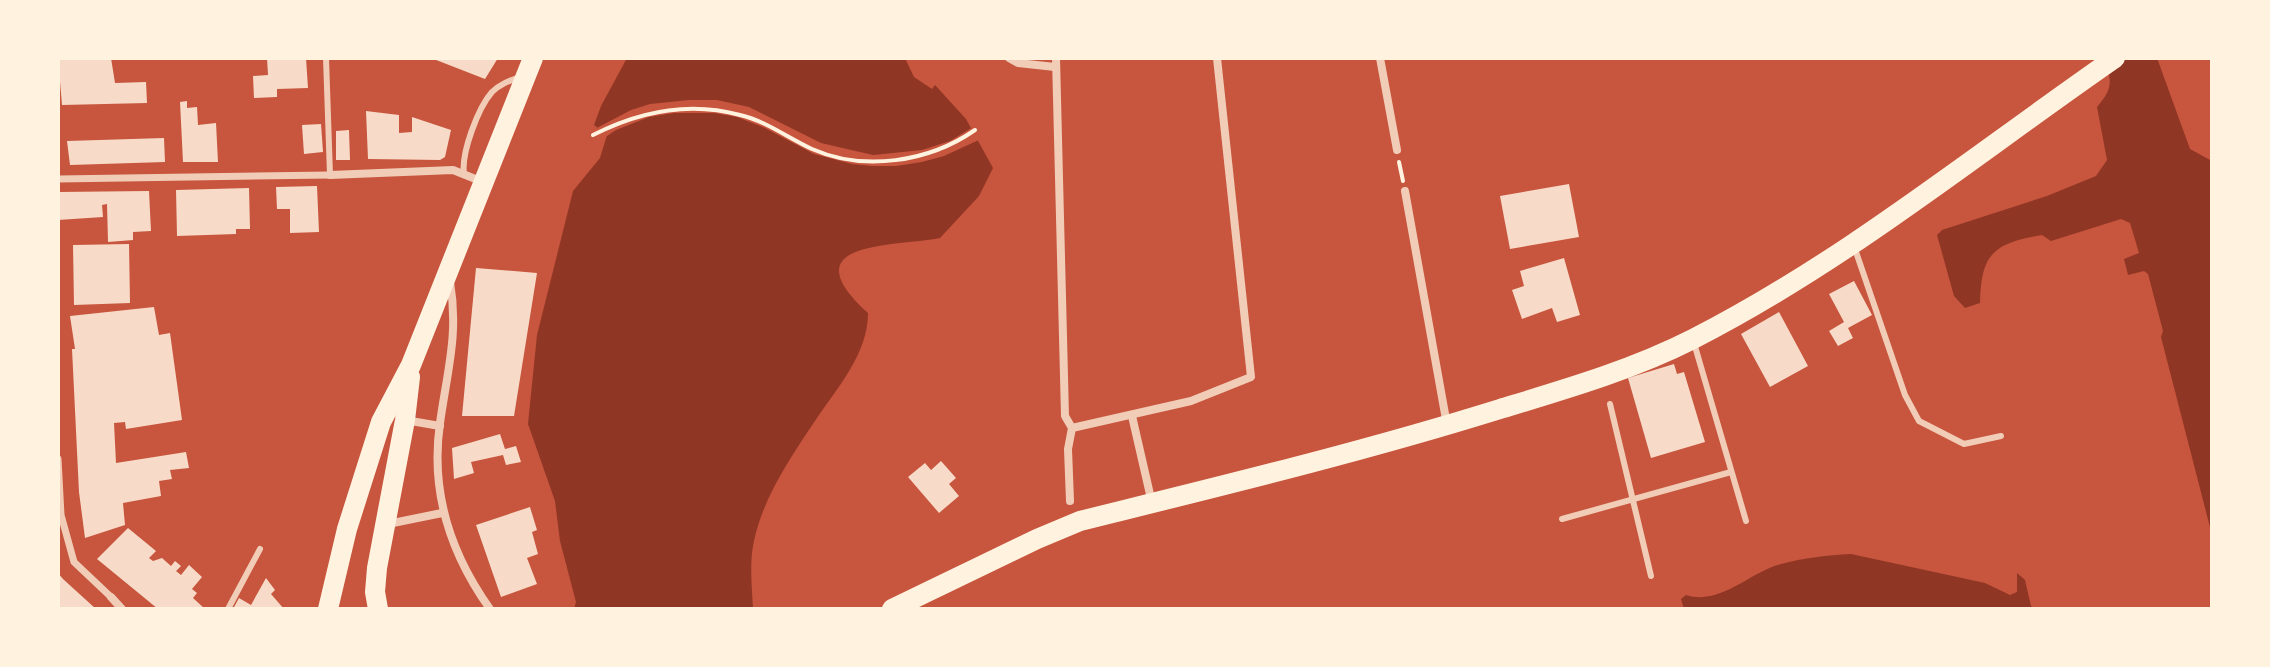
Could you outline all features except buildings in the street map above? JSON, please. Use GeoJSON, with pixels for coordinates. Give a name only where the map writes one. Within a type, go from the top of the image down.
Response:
{"type":"FeatureCollection","features":[{"type":"Feature","properties":{"kind":"main road"},"geometry":{"type":"LineString","coordinates":[[892,609],[1080,521],[1448,426],[1621,371],[1693,339],[1853,242],[2115,58]]}},
{"type":"Feature","properties":{"kind":"main road"},"geometry":{"type":"LineString","coordinates":[[328,609],[347,529],[396,417],[411,365],[447,270],[473,178],[529,67]]}},
{"type":"Feature","properties":{"kind":"main road"},"geometry":{"type":"LineString","coordinates":[[378,609],[376,578],[396,417]]}},
{"type":"Feature","properties":{"kind":"street"},"geometry":{"type":"LineString","coordinates":[[1009,58],[1018,63],[1055,62],[1065,416],[1072,428],[1068,449],[1070,501]]}},
{"type":"Feature","properties":{"kind":"street"},"geometry":{"type":"LineString","coordinates":[[1072,428],[1191,401],[1251,377],[1217,58]]}},
{"type":"Feature","properties":{"kind":"street"},"geometry":{"type":"LineString","coordinates":[[1380,58],[1397,150]]}},
{"type":"Feature","properties":{"kind":"street"},"geometry":{"type":"LineString","coordinates":[[58,179],[453,170],[473,178]]}},
{"type":"Feature","properties":{"kind":"street"},"geometry":{"type":"LineString","coordinates":[[1405,191],[1448,426]]}},
{"type":"Feature","properties":{"kind":"street"},"geometry":{"type":"LineString","coordinates":[[447,270],[453,299],[454,342],[440,426],[438,493],[442,513],[459,555],[490,609]]}},
{"type":"Feature","properties":{"kind":"street"},"geometry":{"type":"LineString","coordinates":[[1132,416],[1152,503]]}},
{"type":"Feature","properties":{"kind":"street"},"geometry":{"type":"LineString","coordinates":[[396,417],[440,426]]}},
{"type":"Feature","properties":{"kind":"street"},"geometry":{"type":"LineString","coordinates":[[58,459],[61,515],[74,562],[122,609]]}},
{"type":"Feature","properties":{"kind":"street"},"geometry":{"type":"LineString","coordinates":[[385,525],[442,513]]}},
{"type":"Feature","properties":{"kind":"lane"},"geometry":{"type":"LineString","coordinates":[[326,58],[330,175]]}},
{"type":"Feature","properties":{"kind":"lane"},"geometry":{"type":"LineString","coordinates":[[473,178],[465,157],[484,103],[504,83],[529,67]]}},
{"type":"Feature","properties":{"kind":"lane"},"geometry":{"type":"LineString","coordinates":[[1853,242],[1905,395],[1919,421],[1964,444],[2001,436]]}},
{"type":"Feature","properties":{"kind":"lane"},"geometry":{"type":"LineString","coordinates":[[1693,339],[1746,521]]}},
{"type":"Feature","properties":{"kind":"lane"},"geometry":{"type":"LineString","coordinates":[[1610,404],[1651,576]]}},
{"type":"Feature","properties":{"kind":"lane"},"geometry":{"type":"LineString","coordinates":[[1562,519],[1731,472]]}},
{"type":"Feature","properties":{"kind":"lane"},"geometry":{"type":"LineString","coordinates":[[228,609],[260,549]]}},
{"type":"Feature","properties":{"kind":"path"},"geometry":{"type":"LineString","coordinates":[[593,135],[649,113],[672,108],[701,108],[758,120],[816,151],[881,161],[922,156],[958,142],[975,130]]}},
{"type":"Feature","properties":{"kind":"path"},"geometry":{"type":"LineString","coordinates":[[1397,150],[1405,191]]}},
{"type":"Feature","properties":{"kind":"shaded area"},"geometry":{"type":"Polygon","coordinates":[[[627,58],[905,58],[914,77],[932,89],[935,85],[966,119],[993,168],[979,196],[940,238],[876,246],[843,260],[839,272],[846,289],[868,313],[867,328],[850,370],[787,464],[764,509],[752,549],[753,609],[574,609],[576,602],[560,541],[555,501],[528,424],[537,335],[573,191],[600,158],[607,135],[594,125],[627,58]]]}},
{"type":"Feature","properties":{"kind":"shaded area"},"geometry":{"type":"Polygon","coordinates":[[[2105,58],[2157,58],[2190,149],[2212,161],[2212,535],[2148,274],[2144,271],[2128,275],[2124,259],[2139,253],[2130,223],[2121,219],[2051,241],[2042,235],[2002,247],[1993,253],[1983,272],[1980,303],[1965,308],[1954,296],[1937,235],[1942,230],[2047,196],[2096,176],[2107,160],[2097,107],[2110,84],[2105,58]]]}},
{"type":"Feature","properties":{"kind":"shaded area"},"geometry":{"type":"Polygon","coordinates":[[[1851,554],[1985,583],[2010,595],[2017,592],[2017,573],[2025,580],[2031,606],[2035,609],[1684,609],[1681,599],[1686,595],[1699,597],[1723,592],[1781,564],[1851,554]]]}},
{"type":"Feature","properties":{"kind":"pier"},"geometry":{"type":"Polygon","coordinates":[[[717,100],[749,107],[821,143],[873,155],[922,150],[950,141],[973,127],[981,139],[944,156],[922,162],[872,166],[814,154],[765,128],[737,117],[714,113],[674,113],[649,117],[616,130],[601,140],[602,136],[593,130],[631,110],[650,104],[717,100]]]}}]}
